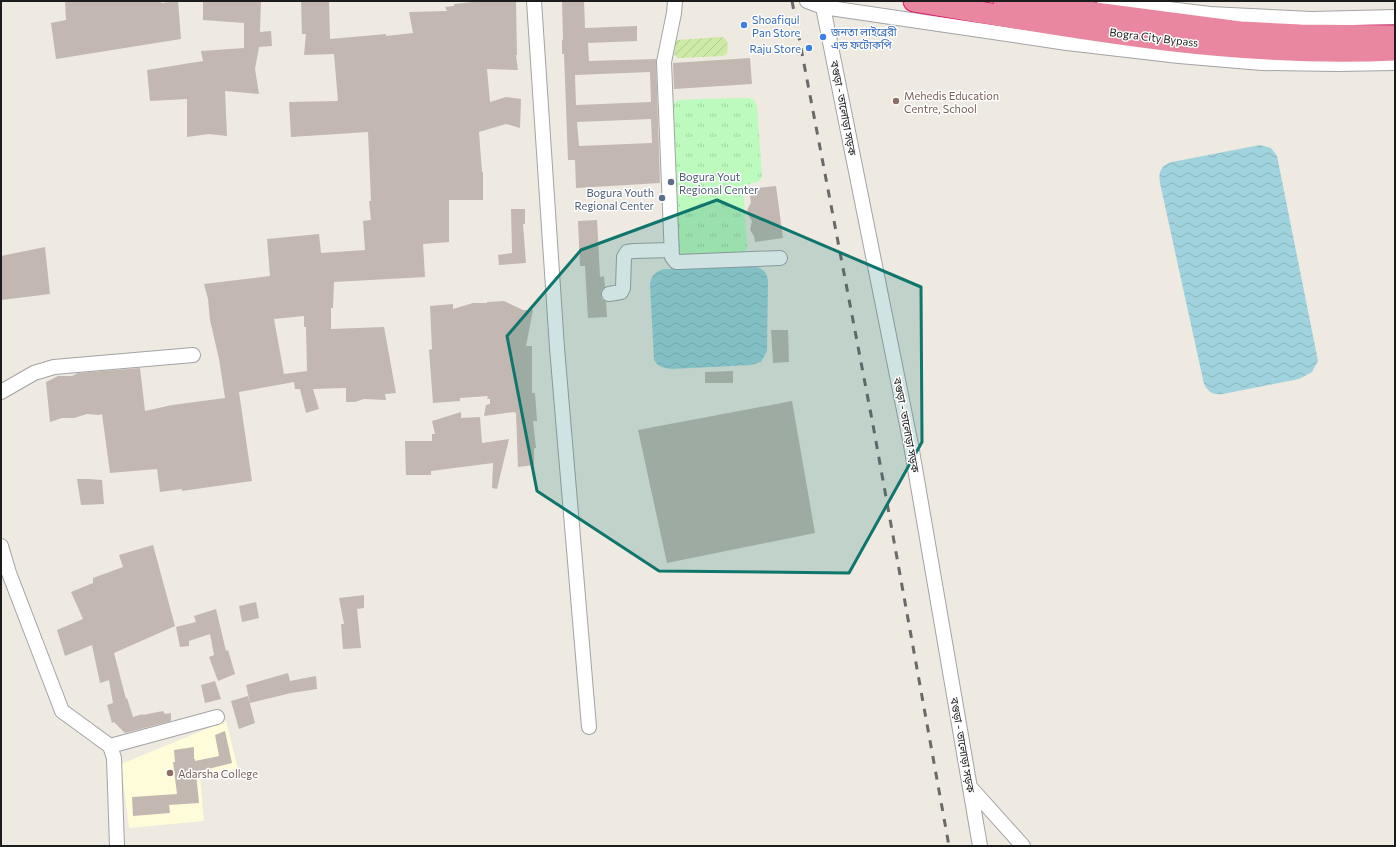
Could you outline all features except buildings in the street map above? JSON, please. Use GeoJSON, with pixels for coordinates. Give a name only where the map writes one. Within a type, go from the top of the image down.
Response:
{"type":"FeatureCollection","features":[{"type":"Feature","properties":{"kind":"highway","name":"Bogra City Bypass"},"geometry":{"type":"LineString","coordinates":[[914,1],[1104,31],[1197,43],[1261,49],[1365,52],[1395,50]]}},
{"type":"Feature","properties":{"kind":"highway","name":"Bogra City Bypass"},"geometry":{"type":"LineString","coordinates":[[1004,1],[1240,32],[1300,35],[1395,36]]}},
{"type":"Feature","properties":{"kind":"street"},"geometry":{"type":"LineString","coordinates":[[534,1],[557,348],[589,727]]}},
{"type":"Feature","properties":{"kind":"street"},"geometry":{"type":"LineString","coordinates":[[675,1],[664,62],[672,257],[676,262],[780,258]]}},
{"type":"Feature","properties":{"kind":"street"},"geometry":{"type":"LineString","coordinates":[[807,1],[1067,42],[1178,56],[1262,63],[1395,63]]}},
{"type":"Feature","properties":{"kind":"street"},"geometry":{"type":"LineString","coordinates":[[1104,1],[1210,14],[1311,19],[1395,17]]}},
{"type":"Feature","properties":{"kind":"street","name":"বগুড়া - তালোড়া সড়ক"},"geometry":{"type":"LineString","coordinates":[[823,4],[911,445],[980,846]]}},
{"type":"Feature","properties":{"kind":"street"},"geometry":{"type":"LineString","coordinates":[[609,294],[621,292],[623,288],[624,257],[627,252],[671,250]]}},
{"type":"Feature","properties":{"kind":"street"},"geometry":{"type":"LineString","coordinates":[[1,392],[34,373],[54,367],[193,355]]}},
{"type":"Feature","properties":{"kind":"street"},"geometry":{"type":"LineString","coordinates":[[1,546],[9,573],[62,711],[110,746],[114,758],[117,846]]}},
{"type":"Feature","properties":{"kind":"street"},"geometry":{"type":"LineString","coordinates":[[110,746],[217,717]]}},
{"type":"Feature","properties":{"kind":"street"},"geometry":{"type":"LineString","coordinates":[[970,786],[1023,846]]}},
{"type":"Feature","properties":{"kind":"highlighted area"},"geometry":{"type":"Polygon","coordinates":[[[717,200],[921,287],[922,442],[849,573],[659,571],[537,491],[507,336],[581,250],[717,200]]]}},
{"type":"Feature","properties":{"kind":"shaded area","name":"Adarsha College"},"geometry":{"type":"Polygon","coordinates":[[[226,721],[238,769],[200,777],[204,821],[129,828],[121,764],[226,721]]]}},
{"type":"Feature","properties":{"kind":"green space"},"geometry":{"type":"Polygon","coordinates":[[[722,37],[726,40],[728,46],[727,53],[723,56],[678,58],[672,53],[675,41],[677,40],[722,37]]]}},
{"type":"Feature","properties":{"kind":"green space"},"geometry":{"type":"Polygon","coordinates":[[[748,98],[754,100],[757,106],[762,176],[759,181],[743,188],[747,247],[745,252],[683,255],[678,250],[672,105],[678,100],[748,98]]]}},
{"type":"Feature","properties":{"kind":"water"},"geometry":{"type":"Polygon","coordinates":[[[1260,145],[1271,148],[1277,156],[1318,361],[1312,372],[1299,379],[1217,394],[1208,390],[1204,384],[1159,176],[1163,167],[1168,163],[1260,145]]]}},
{"type":"Feature","properties":{"kind":"water"},"geometry":{"type":"Polygon","coordinates":[[[757,267],[765,272],[768,281],[767,351],[761,362],[751,365],[671,369],[659,366],[654,360],[650,284],[654,274],[665,269],[757,267]]]}},
{"type":"Feature","properties":{"kind":"railway"},"geometry":{"type":"LineString","coordinates":[[792,1],[873,425],[949,846]]}},
{"type":"Feature","properties":{"kind":"place","name":"Shoafiqul Pan Store"},"geometry":{"type":"Point","coordinates":[744,25]}},
{"type":"Feature","properties":{"kind":"place","name":"জনতা লাইব্রেরী এন্ড ফটোকপি"},"geometry":{"type":"Point","coordinates":[823,37]}},
{"type":"Feature","properties":{"kind":"place","name":"Raju Store"},"geometry":{"type":"Point","coordinates":[809,48]}},
{"type":"Feature","properties":{"kind":"place","name":"Mehedis Education Centre, School"},"geometry":{"type":"Point","coordinates":[896,101]}},
{"type":"Feature","properties":{"kind":"place","name":"Bogura Yout Regional Center"},"geometry":{"type":"Point","coordinates":[671,182]}},
{"type":"Feature","properties":{"kind":"place","name":"Bogura Youth Regional Center"},"geometry":{"type":"Point","coordinates":[662,198]}},
{"type":"Feature","properties":{"kind":"place","name":"Adarsha College"},"geometry":{"type":"Point","coordinates":[170,773]}}]}
